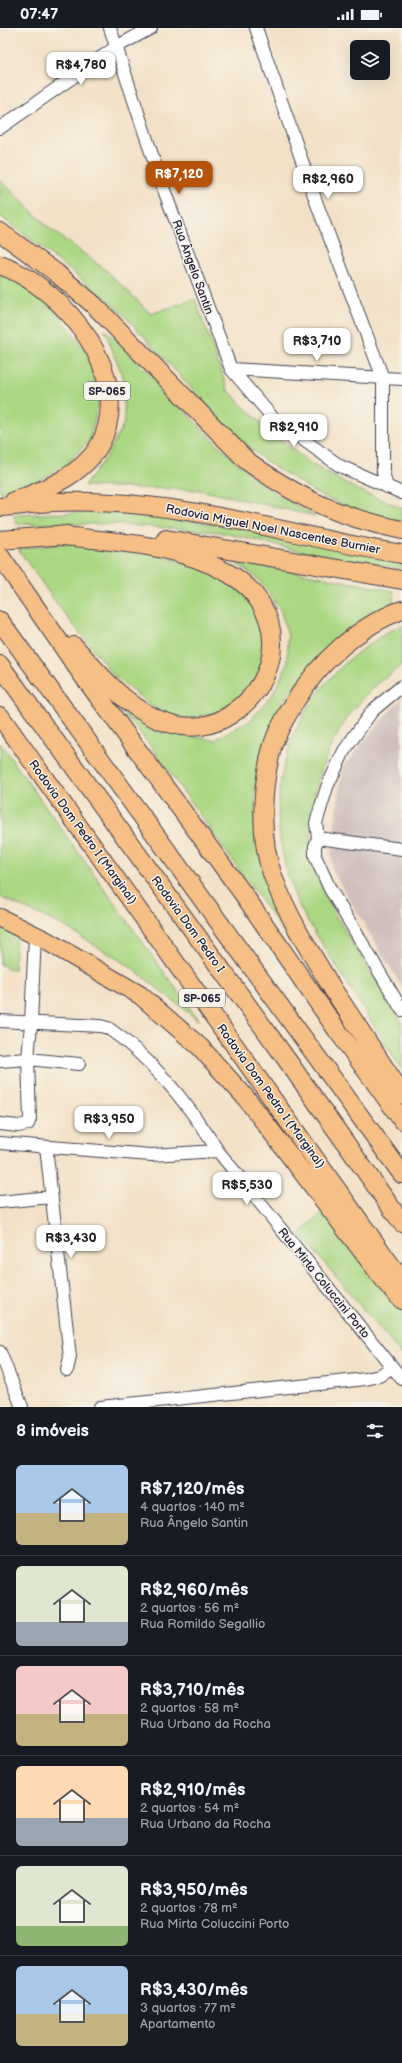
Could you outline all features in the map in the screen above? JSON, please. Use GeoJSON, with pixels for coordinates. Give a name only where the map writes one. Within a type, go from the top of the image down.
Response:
{"type":"FeatureCollection","features":[{"type":"Feature","properties":{"kind":"highway"},"geometry":{"type":"LineString","coordinates":[[0,232],[94,305],[247,461],[273,480],[327,509],[367,523],[402,530]]}},
{"type":"Feature","properties":{"kind":"highway","name":"SP-065"},"geometry":{"type":"LineString","coordinates":[[0,265],[10,268],[38,284],[60,303],[88,336],[100,358],[109,402],[106,426],[99,445],[90,458],[73,474],[0,507]]}},
{"type":"Feature","properties":{"kind":"highway","name":"Rodovia Miguel Noel Nascentes Burnier"},"geometry":{"type":"LineString","coordinates":[[0,507],[54,502],[159,507],[214,515],[287,532],[402,554]]}},
{"type":"Feature","properties":{"kind":"highway"},"geometry":{"type":"LineString","coordinates":[[49,629],[66,637],[103,678],[129,702],[153,717],[186,727],[214,723],[239,709],[255,694],[265,678],[272,655],[272,635],[268,616],[257,599],[243,584],[228,573],[197,558],[155,547],[55,536]]}},
{"type":"Feature","properties":{"kind":"highway"},"geometry":{"type":"LineString","coordinates":[[0,540],[55,536],[150,537],[402,580]]}},
{"type":"Feature","properties":{"kind":"highway"},"geometry":{"type":"LineString","coordinates":[[0,556],[49,629],[240,889],[337,1030],[402,1120]]}},
{"type":"Feature","properties":{"kind":"highway"},"geometry":{"type":"LineString","coordinates":[[402,610],[393,613],[357,635],[307,681],[287,714],[272,748],[265,784],[264,810],[265,838],[274,878],[289,913],[310,952],[402,1094]]}},
{"type":"Feature","properties":{"kind":"highway"},"geometry":{"type":"LineString","coordinates":[[0,621],[402,1174]]}},
{"type":"Feature","properties":{"kind":"highway","name":"Rodovia Dom Pedro I"},"geometry":{"type":"LineString","coordinates":[[0,665],[282,1053],[402,1223]]}},
{"type":"Feature","properties":{"kind":"highway","name":"Rodovia Dom Pedro I (Marginal)"},"geometry":{"type":"LineString","coordinates":[[0,716],[402,1281]]}},
{"type":"Feature","properties":{"kind":"highway"},"geometry":{"type":"LineString","coordinates":[[0,918],[34,935],[140,995],[200,1047],[246,1098],[388,1285],[402,1300]]}},
{"type":"Feature","properties":{"kind":"street","name":"Rua Ângelo Santin"},"geometry":{"type":"LineString","coordinates":[[110,28],[161,182],[231,369]]}},
{"type":"Feature","properties":{"kind":"street"},"geometry":{"type":"LineString","coordinates":[[0,128],[116,47],[151,28]]}},
{"type":"Feature","properties":{"kind":"street"},"geometry":{"type":"LineString","coordinates":[[256,28],[318,207],[383,378],[383,472],[387,487]]}},
{"type":"Feature","properties":{"kind":"street"},"geometry":{"type":"LineString","coordinates":[[231,369],[402,379]]}},
{"type":"Feature","properties":{"kind":"street"},"geometry":{"type":"LineString","coordinates":[[231,369],[273,418],[340,466],[402,493]]}},
{"type":"Feature","properties":{"kind":"street"},"geometry":{"type":"LineString","coordinates":[[402,686],[372,711],[344,751],[327,787],[316,823],[318,838],[315,846],[315,856],[330,889],[402,1010]]}},
{"type":"Feature","properties":{"kind":"street"},"geometry":{"type":"LineString","coordinates":[[318,838],[402,849]]}},
{"type":"Feature","properties":{"kind":"street"},"geometry":{"type":"LineString","coordinates":[[0,1124],[18,1126],[28,1124],[30,1119],[28,1059],[31,1023],[34,935]]}},
{"type":"Feature","properties":{"kind":"street","name":"Rua Mirta Coluccini Porto"},"geometry":{"type":"LineString","coordinates":[[0,1021],[108,1028],[149,1062],[204,1128],[218,1151],[402,1379]]}},
{"type":"Feature","properties":{"kind":"street"},"geometry":{"type":"LineString","coordinates":[[0,1061],[28,1059],[79,1064]]}},
{"type":"Feature","properties":{"kind":"street"},"geometry":{"type":"LineString","coordinates":[[0,1143],[150,1155],[218,1151]]}},
{"type":"Feature","properties":{"kind":"street"},"geometry":{"type":"LineString","coordinates":[[46,1147],[70,1357],[66,1370]]}},
{"type":"Feature","properties":{"kind":"street"},"geometry":{"type":"LineString","coordinates":[[0,1202],[51,1197]]}},
{"type":"Feature","properties":{"kind":"street"},"geometry":{"type":"LineString","coordinates":[[0,1352],[22,1407]]}},
{"type":"Feature","properties":{"kind":"street"},"geometry":{"type":"LineString","coordinates":[[100,1407],[366,1379],[379,1376],[392,1367]]}},
{"type":"Feature","properties":{"kind":"shaded area"},"geometry":{"type":"Polygon","coordinates":[[[402,697],[402,987],[332,870],[331,851],[343,766],[402,697]]]}},
{"type":"Feature","properties":{"kind":"green space"},"geometry":{"type":"Polygon","coordinates":[[[0,180],[50,229],[106,270],[151,314],[195,299],[228,390],[274,435],[311,464],[356,489],[402,508],[402,525],[364,514],[320,495],[264,460],[231,431],[125,316],[106,298],[0,216],[0,180]]]}},
{"type":"Feature","properties":{"kind":"green space"},"geometry":{"type":"Polygon","coordinates":[[[0,272],[21,280],[60,315],[88,355],[99,399],[90,439],[65,466],[21,490],[0,493],[0,272]]]}},
{"type":"Feature","properties":{"kind":"green space"},"geometry":{"type":"Polygon","coordinates":[[[104,329],[236,462],[270,489],[315,516],[200,490],[84,486],[108,454],[124,423],[124,379],[104,329]]]}},
{"type":"Feature","properties":{"kind":"green space"},"geometry":{"type":"Polygon","coordinates":[[[91,512],[160,516],[245,529],[402,560],[402,568],[346,561],[219,532],[115,524],[16,524],[14,515],[91,512]]]}},
{"type":"Feature","properties":{"kind":"green space"},"geometry":{"type":"Polygon","coordinates":[[[66,543],[152,553],[193,565],[227,581],[247,597],[261,617],[266,651],[254,684],[219,713],[187,719],[159,712],[114,676],[57,604],[18,549],[66,543]]]}},
{"type":"Feature","properties":{"kind":"green space"},"geometry":{"type":"Polygon","coordinates":[[[229,559],[394,591],[393,604],[330,648],[283,701],[262,746],[256,786],[254,832],[271,894],[288,938],[150,745],[120,709],[157,731],[215,740],[251,720],[274,692],[288,662],[288,636],[281,612],[269,593],[254,575],[229,559]]]}},
{"type":"Feature","properties":{"kind":"green space"},"geometry":{"type":"Polygon","coordinates":[[[402,625],[402,665],[388,675],[363,699],[352,711],[334,739],[321,771],[313,804],[310,832],[313,858],[320,882],[330,905],[399,1016],[402,1038],[402,1070],[301,910],[286,867],[279,825],[280,784],[290,746],[307,710],[331,677],[363,649],[402,625]]]}},
{"type":"Feature","properties":{"kind":"green space"},"geometry":{"type":"Polygon","coordinates":[[[0,743],[199,1021],[132,968],[64,926],[0,897],[0,743]]]}},
{"type":"Feature","properties":{"kind":"green space"},"geometry":{"type":"Polygon","coordinates":[[[0,926],[16,934],[14,971],[0,964],[0,926]]]}},
{"type":"Feature","properties":{"kind":"green space"},"geometry":{"type":"Polygon","coordinates":[[[325,1210],[402,1310],[402,1355],[300,1234],[325,1210]]]}}]}
